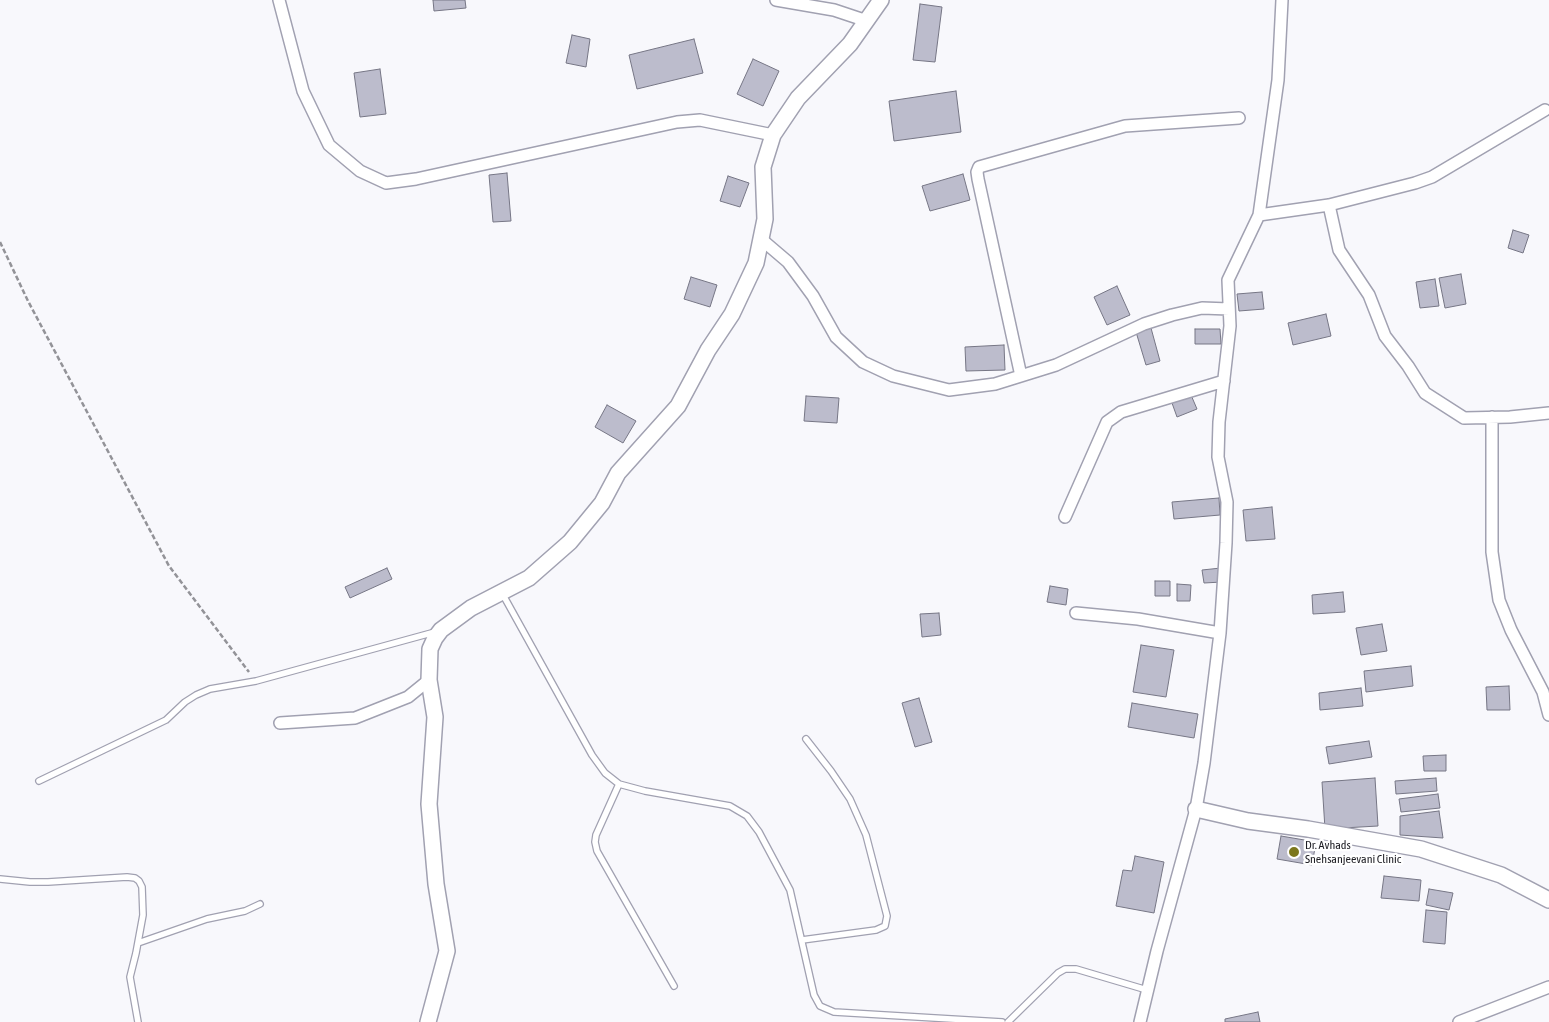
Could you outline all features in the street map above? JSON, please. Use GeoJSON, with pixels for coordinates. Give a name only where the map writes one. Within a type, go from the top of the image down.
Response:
{"type":"FeatureCollection","features":[{"type":"Feature","properties":{"kind":"street"},"geometry":{"type":"LineString","coordinates":[[279,0],[303,91],[329,145],[360,171],[386,183],[416,179],[677,122],[700,120],[773,135]]}},
{"type":"Feature","properties":{"kind":"street"},"geometry":{"type":"LineString","coordinates":[[776,0],[834,10],[866,21]]}},
{"type":"Feature","properties":{"kind":"street"},"geometry":{"type":"LineString","coordinates":[[428,1022],[447,951],[436,884],[429,804],[435,717],[429,680],[430,649],[441,630],[470,608],[530,578],[570,542],[602,503],[618,473],[678,406],[708,350],[732,314],[756,263],[765,219],[763,167],[773,135],[798,98],[850,44],[881,0]]}},
{"type":"Feature","properties":{"kind":"street"},"geometry":{"type":"LineString","coordinates":[[1140,1022],[1156,951],[1196,809],[1204,763],[1220,633],[1226,543],[1227,502],[1218,457],[1219,422],[1230,326],[1228,280],[1259,215],[1278,80],[1282,0]]}},
{"type":"Feature","properties":{"kind":"street"},"geometry":{"type":"LineString","coordinates":[[1259,215],[1329,205],[1432,177],[1544,110]]}},
{"type":"Feature","properties":{"kind":"street"},"geometry":{"type":"LineString","coordinates":[[1021,376],[978,179],[977,172],[979,167],[1125,126],[1239,118]]}},
{"type":"Feature","properties":{"kind":"street"},"geometry":{"type":"LineString","coordinates":[[1329,205],[1340,250],[1370,295],[1384,336],[1408,366],[1425,393],[1464,418],[1549,412]]}},
{"type":"Feature","properties":{"kind":"street"},"geometry":{"type":"LineString","coordinates":[[761,239],[788,262],[813,296],[836,337],[863,362],[893,376],[949,390],[995,384],[1056,365],[1144,324],[1172,315],[1202,308],[1229,309]]}},
{"type":"Feature","properties":{"kind":"street"},"geometry":{"type":"LineString","coordinates":[[1065,517],[1107,422],[1121,412],[1224,381]]}},
{"type":"Feature","properties":{"kind":"street"},"geometry":{"type":"LineString","coordinates":[[1492,417],[1492,552],[1499,600],[1511,630],[1543,692],[1549,715]]}},
{"type":"Feature","properties":{"kind":"street"},"geometry":{"type":"LineString","coordinates":[[1076,613],[1138,619],[1220,633]]}},
{"type":"Feature","properties":{"kind":"street"},"geometry":{"type":"LineString","coordinates":[[280,723],[355,718],[408,697],[429,680]]}},
{"type":"Feature","properties":{"kind":"street"},"geometry":{"type":"LineString","coordinates":[[1196,809],[1248,821],[1308,829],[1422,849],[1502,875],[1549,900]]}},
{"type":"Feature","properties":{"kind":"street"},"geometry":{"type":"LineString","coordinates":[[1459,1022],[1549,987]]}},
{"type":"Feature","properties":{"kind":"lane"},"geometry":{"type":"LineString","coordinates":[[502,593],[592,755],[604,773],[619,784],[645,791],[730,806],[747,816],[759,832],[790,890],[814,995],[820,1006],[834,1012],[1002,1022]]}},
{"type":"Feature","properties":{"kind":"lane"},"geometry":{"type":"LineString","coordinates":[[39,781],[166,720],[185,702],[210,689],[256,681],[441,630]]}},
{"type":"Feature","properties":{"kind":"lane"},"geometry":{"type":"LineString","coordinates":[[802,940],[876,930],[885,926],[887,916],[866,836],[850,799],[831,771],[806,740]]}},
{"type":"Feature","properties":{"kind":"lane"},"geometry":{"type":"LineString","coordinates":[[619,784],[596,834],[597,851],[674,986]]}},
{"type":"Feature","properties":{"kind":"lane"},"geometry":{"type":"LineString","coordinates":[[0,879],[48,882],[135,878],[142,887],[143,915],[130,977],[138,1022]]}},
{"type":"Feature","properties":{"kind":"lane"},"geometry":{"type":"LineString","coordinates":[[138,943],[201,921],[245,911],[260,904]]}},
{"type":"Feature","properties":{"kind":"lane"},"geometry":{"type":"LineString","coordinates":[[1008,1022],[1058,973],[1065,969],[1076,969],[1147,990]]}},
{"type":"Feature","properties":{"kind":"path"},"geometry":{"type":"LineString","coordinates":[[0,242],[28,301],[169,566],[256,681]]}},
{"type":"Feature","properties":{"kind":"building"},"geometry":{"type":"Polygon","coordinates":[[[433,0],[465,0],[466,8],[434,11],[433,0]]]}},
{"type":"Feature","properties":{"kind":"building"},"geometry":{"type":"Polygon","coordinates":[[[920,4],[942,7],[935,62],[913,60],[920,4]]]}},
{"type":"Feature","properties":{"kind":"building"},"geometry":{"type":"Polygon","coordinates":[[[572,35],[590,39],[586,67],[566,63],[572,35]]]}},
{"type":"Feature","properties":{"kind":"building"},"geometry":{"type":"Polygon","coordinates":[[[694,39],[703,73],[637,89],[629,55],[694,39]]]}},
{"type":"Feature","properties":{"kind":"building"},"geometry":{"type":"Polygon","coordinates":[[[753,59],[779,71],[763,106],[737,94],[753,59]]]}},
{"type":"Feature","properties":{"kind":"building"},"geometry":{"type":"Polygon","coordinates":[[[380,69],[386,114],[360,117],[354,73],[380,69]]]}},
{"type":"Feature","properties":{"kind":"building"},"geometry":{"type":"Polygon","coordinates":[[[956,91],[961,132],[894,141],[889,101],[956,91]]]}},
{"type":"Feature","properties":{"kind":"building"},"geometry":{"type":"Polygon","coordinates":[[[507,173],[511,221],[493,222],[489,175],[507,173]]]}},
{"type":"Feature","properties":{"kind":"building"},"geometry":{"type":"Polygon","coordinates":[[[963,174],[970,200],[930,211],[922,186],[963,174]]]}},
{"type":"Feature","properties":{"kind":"building"},"geometry":{"type":"Polygon","coordinates":[[[728,176],[749,183],[740,207],[720,201],[728,176]]]}},
{"type":"Feature","properties":{"kind":"building"},"geometry":{"type":"Polygon","coordinates":[[[1513,230],[1529,235],[1523,253],[1508,248],[1513,230]]]}},
{"type":"Feature","properties":{"kind":"building"},"geometry":{"type":"Polygon","coordinates":[[[1461,274],[1466,304],[1445,308],[1439,278],[1461,274]]]}},
{"type":"Feature","properties":{"kind":"building"},"geometry":{"type":"Polygon","coordinates":[[[691,277],[717,285],[710,307],[684,299],[691,277]]]}},
{"type":"Feature","properties":{"kind":"building"},"geometry":{"type":"Polygon","coordinates":[[[1435,279],[1439,306],[1420,308],[1416,282],[1435,279]]]}},
{"type":"Feature","properties":{"kind":"building"},"geometry":{"type":"Polygon","coordinates":[[[1117,286],[1130,315],[1107,325],[1094,297],[1117,286]]]}},
{"type":"Feature","properties":{"kind":"building"},"geometry":{"type":"Polygon","coordinates":[[[1262,292],[1264,309],[1239,311],[1237,294],[1262,292]]]}},
{"type":"Feature","properties":{"kind":"building"},"geometry":{"type":"Polygon","coordinates":[[[1326,314],[1331,336],[1293,345],[1288,323],[1326,314]]]}},
{"type":"Feature","properties":{"kind":"building"},"geometry":{"type":"Polygon","coordinates":[[[1151,328],[1160,361],[1146,365],[1136,332],[1151,328]]]}},
{"type":"Feature","properties":{"kind":"building"},"geometry":{"type":"Polygon","coordinates":[[[1195,329],[1220,329],[1221,344],[1195,344],[1195,329]]]}},
{"type":"Feature","properties":{"kind":"building"},"geometry":{"type":"Polygon","coordinates":[[[1004,345],[1005,370],[966,371],[965,347],[1004,345]]]}},
{"type":"Feature","properties":{"kind":"building"},"geometry":{"type":"Polygon","coordinates":[[[1191,395],[1197,409],[1177,417],[1172,403],[1191,395]]]}},
{"type":"Feature","properties":{"kind":"building"},"geometry":{"type":"Polygon","coordinates":[[[806,396],[839,398],[837,423],[804,421],[806,396]]]}},
{"type":"Feature","properties":{"kind":"building"},"geometry":{"type":"Polygon","coordinates":[[[607,405],[636,421],[623,443],[595,427],[607,405]]]}},
{"type":"Feature","properties":{"kind":"building"},"geometry":{"type":"Polygon","coordinates":[[[1219,498],[1220,515],[1174,519],[1172,502],[1219,498]]]}},
{"type":"Feature","properties":{"kind":"building"},"geometry":{"type":"Polygon","coordinates":[[[1272,507],[1275,539],[1246,541],[1243,510],[1272,507]]]}},
{"type":"Feature","properties":{"kind":"building"},"geometry":{"type":"Polygon","coordinates":[[[387,568],[392,579],[350,598],[345,587],[387,568]]]}},
{"type":"Feature","properties":{"kind":"building"},"geometry":{"type":"Polygon","coordinates":[[[1221,568],[1222,582],[1204,583],[1202,570],[1221,568]]]}},
{"type":"Feature","properties":{"kind":"building"},"geometry":{"type":"Polygon","coordinates":[[[1155,581],[1170,581],[1170,596],[1155,596],[1155,581]]]}},
{"type":"Feature","properties":{"kind":"building"},"geometry":{"type":"Polygon","coordinates":[[[1177,584],[1191,585],[1190,601],[1177,601],[1177,584]]]}},
{"type":"Feature","properties":{"kind":"building"},"geometry":{"type":"Polygon","coordinates":[[[1050,586],[1068,589],[1066,605],[1047,602],[1050,586]]]}},
{"type":"Feature","properties":{"kind":"building"},"geometry":{"type":"Polygon","coordinates":[[[1343,592],[1345,612],[1313,614],[1312,595],[1343,592]]]}},
{"type":"Feature","properties":{"kind":"building"},"geometry":{"type":"Polygon","coordinates":[[[939,613],[941,635],[922,637],[920,614],[939,613]]]}},
{"type":"Feature","properties":{"kind":"building"},"geometry":{"type":"Polygon","coordinates":[[[1382,624],[1387,651],[1361,655],[1356,628],[1382,624]]]}},
{"type":"Feature","properties":{"kind":"building"},"geometry":{"type":"Polygon","coordinates":[[[1141,645],[1174,650],[1166,697],[1133,692],[1141,645]]]}},
{"type":"Feature","properties":{"kind":"building"},"geometry":{"type":"Polygon","coordinates":[[[1411,666],[1413,686],[1366,692],[1364,671],[1411,666]]]}},
{"type":"Feature","properties":{"kind":"building"},"geometry":{"type":"Polygon","coordinates":[[[1509,686],[1510,710],[1487,710],[1486,687],[1509,686]]]}},
{"type":"Feature","properties":{"kind":"building"},"geometry":{"type":"Polygon","coordinates":[[[1361,688],[1363,706],[1320,710],[1319,693],[1361,688]]]}},
{"type":"Feature","properties":{"kind":"building"},"geometry":{"type":"Polygon","coordinates":[[[919,698],[932,742],[915,747],[902,703],[919,698]]]}},
{"type":"Feature","properties":{"kind":"building"},"geometry":{"type":"Polygon","coordinates":[[[1132,703],[1198,714],[1194,738],[1128,727],[1132,703]]]}},
{"type":"Feature","properties":{"kind":"building"},"geometry":{"type":"Polygon","coordinates":[[[1369,741],[1372,757],[1329,764],[1326,747],[1369,741]]]}},
{"type":"Feature","properties":{"kind":"building"},"geometry":{"type":"Polygon","coordinates":[[[1446,755],[1446,771],[1424,771],[1423,756],[1446,755]]]}},
{"type":"Feature","properties":{"kind":"building"},"geometry":{"type":"Polygon","coordinates":[[[1375,778],[1378,826],[1325,829],[1322,782],[1375,778]]]}},
{"type":"Feature","properties":{"kind":"building"},"geometry":{"type":"Polygon","coordinates":[[[1436,778],[1437,791],[1396,794],[1395,781],[1436,778]]]}},
{"type":"Feature","properties":{"kind":"building"},"geometry":{"type":"Polygon","coordinates":[[[1438,794],[1440,808],[1401,812],[1399,799],[1438,794]]]}},
{"type":"Feature","properties":{"kind":"building"},"geometry":{"type":"Polygon","coordinates":[[[1439,811],[1443,838],[1400,835],[1400,816],[1439,811]]]}},
{"type":"Feature","properties":{"kind":"building"},"geometry":{"type":"Polygon","coordinates":[[[1281,836],[1316,842],[1312,865],[1277,859],[1281,836]]]}},
{"type":"Feature","properties":{"kind":"building"},"geometry":{"type":"Polygon","coordinates":[[[1135,856],[1164,862],[1154,913],[1116,906],[1123,870],[1132,871],[1135,856]]]}},
{"type":"Feature","properties":{"kind":"building"},"geometry":{"type":"Polygon","coordinates":[[[1384,876],[1421,880],[1419,901],[1381,898],[1384,876]]]}},
{"type":"Feature","properties":{"kind":"building"},"geometry":{"type":"Polygon","coordinates":[[[1429,889],[1453,893],[1449,910],[1426,905],[1429,889]]]}},
{"type":"Feature","properties":{"kind":"building"},"geometry":{"type":"Polygon","coordinates":[[[1426,910],[1447,912],[1445,944],[1423,942],[1426,910]]]}},
{"type":"Feature","properties":{"kind":"building"},"geometry":{"type":"Polygon","coordinates":[[[1258,1012],[1260,1022],[1225,1022],[1225,1019],[1258,1012]]]}},
{"type":"Feature","properties":{"kind":"place","name":"Dr. Avhads Snehsanjeevani Clinic"},"geometry":{"type":"Point","coordinates":[1294,852]}}]}
